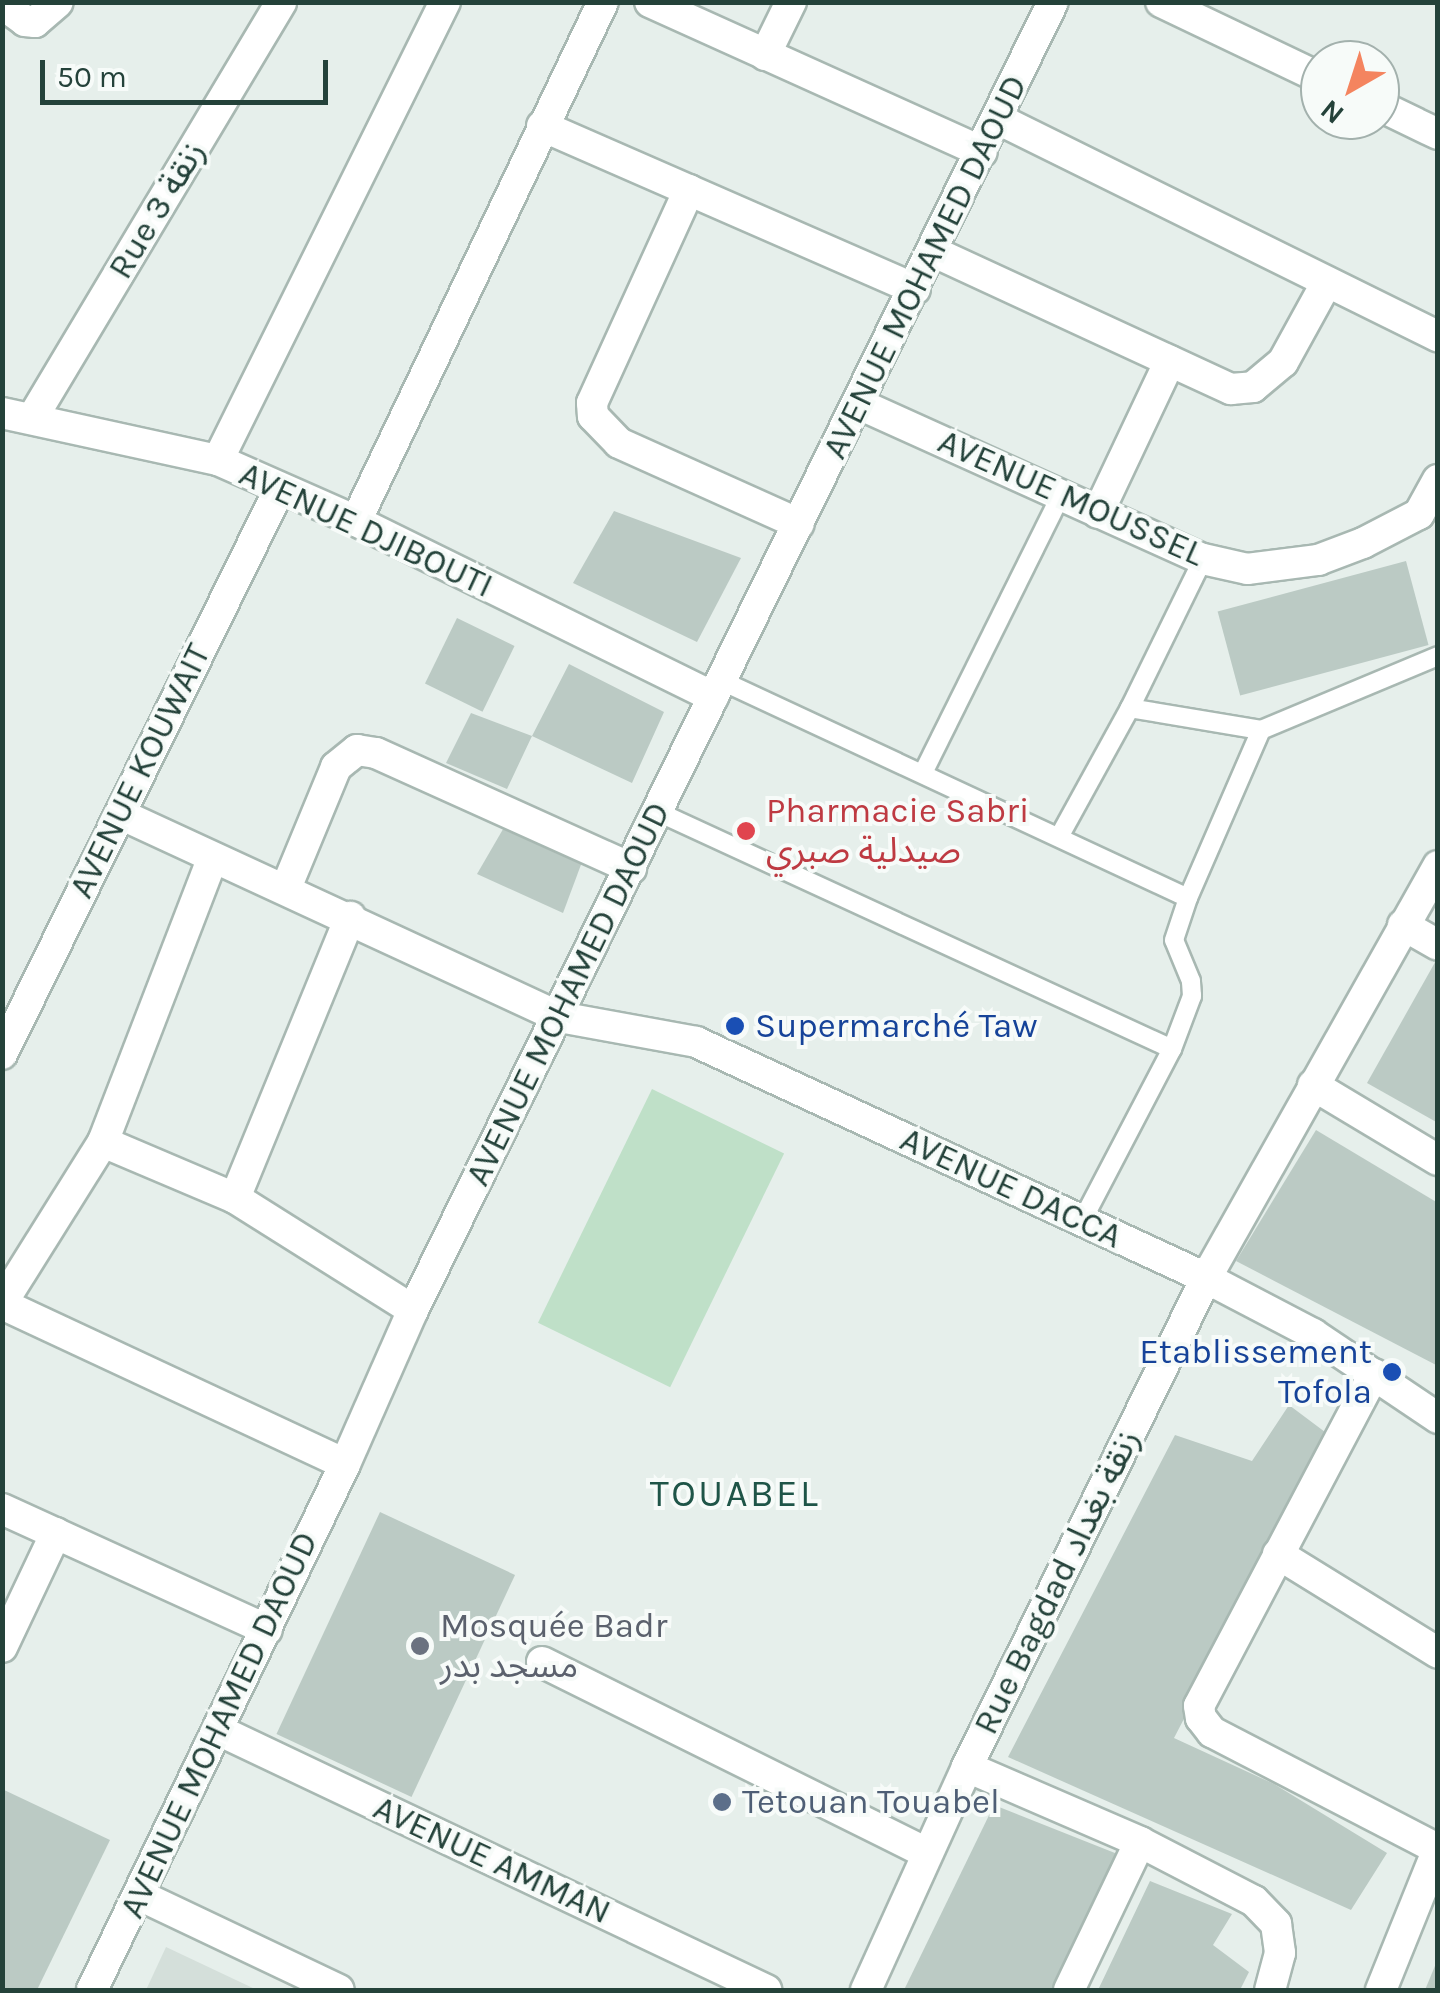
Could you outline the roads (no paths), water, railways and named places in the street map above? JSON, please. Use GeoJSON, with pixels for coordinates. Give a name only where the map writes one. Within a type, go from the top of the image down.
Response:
{"type":"FeatureCollection","features":[{"type":"Feature","properties":{"kind":"street"},"geometry":{"type":"LineString","coordinates":[[2,4],[25,21],[35,22],[58,2]]}},
{"type":"Feature","properties":{"kind":"street","name":"Rue 3 زنقة"},"geometry":{"type":"LineString","coordinates":[[18,414],[281,2]]}},
{"type":"Feature","properties":{"kind":"street"},"geometry":{"type":"LineString","coordinates":[[218,460],[445,2]]}},
{"type":"Feature","properties":{"kind":"street"},"geometry":{"type":"LineString","coordinates":[[356,521],[602,2]]}},
{"type":"Feature","properties":{"kind":"street"},"geometry":{"type":"LineString","coordinates":[[650,2],[982,152]]}},
{"type":"Feature","properties":{"kind":"street"},"geometry":{"type":"LineString","coordinates":[[765,55],[791,2]]}},
{"type":"Feature","properties":{"kind":"street","name":"AVENUE MOHAMED DAOUD"},"geometry":{"type":"LineString","coordinates":[[92,1990],[345,1464],[413,1310],[716,688],[860,404],[1053,2]]}},
{"type":"Feature","properties":{"kind":"street"},"geometry":{"type":"LineString","coordinates":[[1162,2],[1300,68]]}},
{"type":"Feature","properties":{"kind":"street"},"geometry":{"type":"LineString","coordinates":[[1400,116],[1438,134]]}},
{"type":"Feature","properties":{"kind":"street"},"geometry":{"type":"LineString","coordinates":[[998,119],[1438,336]]}},
{"type":"Feature","properties":{"kind":"street"},"geometry":{"type":"LineString","coordinates":[[542,126],[916,289]]}},
{"type":"Feature","properties":{"kind":"street"},"geometry":{"type":"LineString","coordinates":[[689,190],[592,403],[593,416],[619,443],[800,524]]}},
{"type":"Feature","properties":{"kind":"street"},"geometry":{"type":"LineString","coordinates":[[934,252],[1231,389],[1253,387],[1283,362],[1327,282]]}},
{"type":"Feature","properties":{"kind":"street"},"geometry":{"type":"LineString","coordinates":[[1098,513],[1170,361]]}},
{"type":"Feature","properties":{"kind":"street","name":"AVENUE MOUSSEL"},"geometry":{"type":"LineString","coordinates":[[860,404],[1203,560],[1248,569],[1318,560],[1428,520],[1438,480]]}},
{"type":"Feature","properties":{"kind":"street","name":"AVENUE DJIBOUTI"},"geometry":{"type":"LineString","coordinates":[[18,414],[218,460],[716,688]]}},
{"type":"Feature","properties":{"kind":"street","name":"AVENUE KOUWAIT"},"geometry":{"type":"LineString","coordinates":[[2,1054],[279,490]]}},
{"type":"Feature","properties":{"kind":"street"},"geometry":{"type":"LineString","coordinates":[[286,888],[336,766],[357,750],[376,752],[631,868]]}},
{"type":"Feature","properties":{"kind":"street","name":"AVENUE DACCA"},"geometry":{"type":"LineString","coordinates":[[120,814],[559,1016],[696,1042],[1206,1278],[1313,1334],[1438,1418]]}},
{"type":"Feature","properties":{"kind":"street"},"geometry":{"type":"LineString","coordinates":[[212,859],[104,1142],[2,1303],[345,1464]]}},
{"type":"Feature","properties":{"kind":"street","name":"Rue Bagdad زنقة بغداد"},"geometry":{"type":"LineString","coordinates":[[866,1990],[966,1767],[1206,1278],[1438,866]]}},
{"type":"Feature","properties":{"kind":"street"},"geometry":{"type":"LineString","coordinates":[[235,1198],[350,917]]}},
{"type":"Feature","properties":{"kind":"street"},"geometry":{"type":"LineString","coordinates":[[1404,925],[1438,945]]}},
{"type":"Feature","properties":{"kind":"street"},"geometry":{"type":"LineString","coordinates":[[1313,1085],[1438,1160]]}},
{"type":"Feature","properties":{"kind":"street"},"geometry":{"type":"LineString","coordinates":[[104,1142],[235,1198],[413,1310]]}},
{"type":"Feature","properties":{"kind":"street"},"geometry":{"type":"LineString","coordinates":[[1374,1374],[1199,1706],[1205,1726],[1436,1848],[1381,1990]]}},
{"type":"Feature","properties":{"kind":"street"},"geometry":{"type":"LineString","coordinates":[[2,1509],[266,1630]]}},
{"type":"Feature","properties":{"kind":"street"},"geometry":{"type":"LineString","coordinates":[[2,1646],[56,1533]]}},
{"type":"Feature","properties":{"kind":"street"},"geometry":{"type":"LineString","coordinates":[[1278,1554],[1438,1653]]}},
{"type":"Feature","properties":{"kind":"street"},"geometry":{"type":"LineString","coordinates":[[542,1662],[928,1853]]}},
{"type":"Feature","properties":{"kind":"street","name":"AVENUE AMMAN"},"geometry":{"type":"LineString","coordinates":[[218,1730],[766,1990]]}},
{"type":"Feature","properties":{"kind":"street"},"geometry":{"type":"LineString","coordinates":[[966,1767],[1140,1842],[1254,1901],[1276,1924],[1280,1952],[1270,1990]]}},
{"type":"Feature","properties":{"kind":"street"},"geometry":{"type":"LineString","coordinates":[[1069,1990],[1140,1842]]}},
{"type":"Feature","properties":{"kind":"street"},"geometry":{"type":"LineString","coordinates":[[139,1895],[339,1990]]}},
{"type":"Feature","properties":{"kind":"lane"},"geometry":{"type":"LineString","coordinates":[[923,774],[1060,497]]}},
{"type":"Feature","properties":{"kind":"lane"},"geometry":{"type":"LineString","coordinates":[[1058,837],[1130,708],[1203,560]]}},
{"type":"Feature","properties":{"kind":"lane"},"geometry":{"type":"LineString","coordinates":[[1130,708],[1262,730],[1438,656]]}},
{"type":"Feature","properties":{"kind":"lane"},"geometry":{"type":"LineString","coordinates":[[716,688],[923,774],[1188,898]]}},
{"type":"Feature","properties":{"kind":"lane"},"geometry":{"type":"LineString","coordinates":[[1082,1221],[1172,1049],[1192,996],[1192,981],[1174,940],[1188,898],[1262,730]]}},
{"type":"Feature","properties":{"kind":"lane"},"geometry":{"type":"LineString","coordinates":[[658,812],[1172,1049]]}},
{"type":"Feature","properties":{"kind":"place","name":"Pharmacie Sabri صيدلية صبري"},"geometry":{"type":"Point","coordinates":[746,831]}},
{"type":"Feature","properties":{"kind":"place","name":"Supermarché Taw"},"geometry":{"type":"Point","coordinates":[735,1026]}},
{"type":"Feature","properties":{"kind":"place","name":"Etablissement Tofola"},"geometry":{"type":"Point","coordinates":[1392,1372]}},
{"type":"Feature","properties":{"kind":"place","name":"Mosquée Badr مسجد بدر"},"geometry":{"type":"Point","coordinates":[420,1646]}},
{"type":"Feature","properties":{"kind":"place","name":"Tetouan Touabel"},"geometry":{"type":"Point","coordinates":[722,1802]}},
{"type":"Feature","properties":{"kind":"district","name":"TOUABEL"},"geometry":{"type":"Point","coordinates":[735,1494]}}]}
